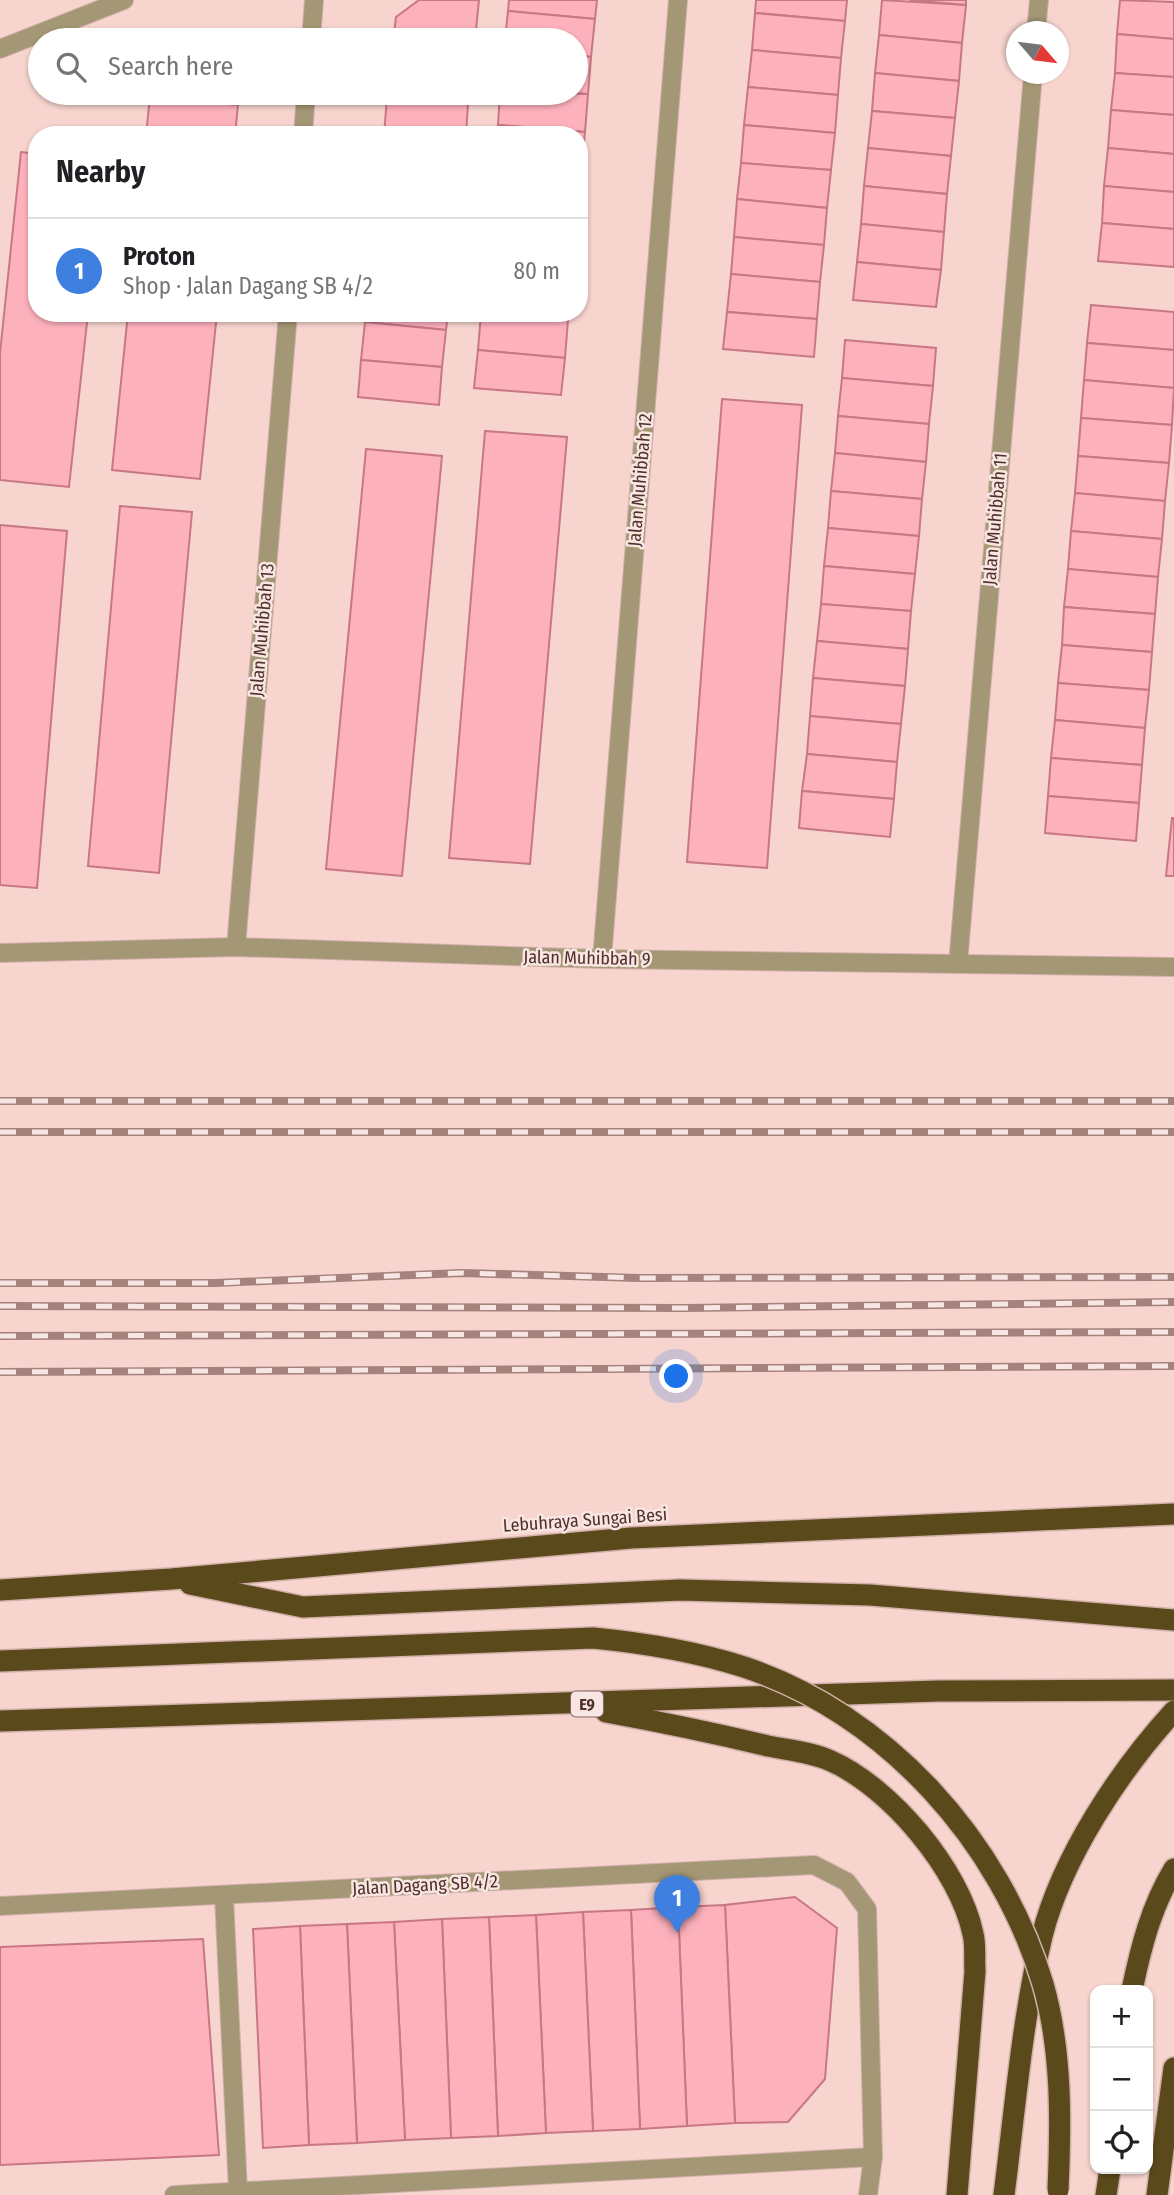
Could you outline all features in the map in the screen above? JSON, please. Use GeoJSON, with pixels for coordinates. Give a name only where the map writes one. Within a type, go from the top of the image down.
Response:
{"type":"FeatureCollection","features":[{"type":"Feature","properties":{"kind":"highway","name":"Lebuhraya Sungai Besi"},"geometry":{"type":"LineString","coordinates":[[0,1590],[171,1579],[631,1538],[1174,1514]]}},
{"type":"Feature","properties":{"kind":"highway"},"geometry":{"type":"LineString","coordinates":[[171,1579],[303,1608],[680,1590],[870,1595],[1174,1620]]}},
{"type":"Feature","properties":{"kind":"highway"},"geometry":{"type":"LineString","coordinates":[[0,1661],[593,1639],[646,1643],[700,1654],[747,1668],[796,1691],[859,1727],[894,1753],[943,1802],[987,1860],[1025,1934],[1043,1985],[1054,2044],[1061,2113],[1057,2195]]}},
{"type":"Feature","properties":{"kind":"highway","name":"E9"},"geometry":{"type":"LineString","coordinates":[[0,1721],[938,1692],[1174,1690]]}},
{"type":"Feature","properties":{"kind":"highway"},"geometry":{"type":"LineString","coordinates":[[563,1704],[681,1725],[829,1759],[860,1777],[885,1799],[929,1847],[964,1905],[974,1935],[975,1971],[957,2195]]}},
{"type":"Feature","properties":{"kind":"highway"},"geometry":{"type":"LineString","coordinates":[[1004,2195],[1026,2020],[1043,1933],[1070,1865],[1114,1784],[1174,1711]]}},
{"type":"Feature","properties":{"kind":"highway"},"geometry":{"type":"LineString","coordinates":[[1133,1985],[1144,1937],[1158,1895],[1174,1869]]}},
{"type":"Feature","properties":{"kind":"highway"},"geometry":{"type":"LineString","coordinates":[[1157,2195],[1174,2068]]}},
{"type":"Feature","properties":{"kind":"highway"},"geometry":{"type":"LineString","coordinates":[[1106,2195],[1109,2174]]}},
{"type":"Feature","properties":{"kind":"street"},"geometry":{"type":"LineString","coordinates":[[52,28],[124,0]]}},
{"type":"Feature","properties":{"kind":"street"},"geometry":{"type":"LineString","coordinates":[[312,28],[314,0]]}},
{"type":"Feature","properties":{"kind":"street","name":"Jalan Muhibbah 12"},"geometry":{"type":"LineString","coordinates":[[602,959],[678,0]]}},
{"type":"Feature","properties":{"kind":"street"},"geometry":{"type":"LineString","coordinates":[[1037,21],[1039,0]]}},
{"type":"Feature","properties":{"kind":"street"},"geometry":{"type":"LineString","coordinates":[[0,48],[28,37]]}},
{"type":"Feature","properties":{"kind":"street","name":"Jalan Muhibbah 11"},"geometry":{"type":"LineString","coordinates":[[958,964],[1031,84]]}},
{"type":"Feature","properties":{"kind":"street"},"geometry":{"type":"LineString","coordinates":[[304,126],[305,105]]}},
{"type":"Feature","properties":{"kind":"street","name":"Jalan Muhibbah 13"},"geometry":{"type":"LineString","coordinates":[[236,947],[287,322]]}},
{"type":"Feature","properties":{"kind":"street","name":"Jalan Muhibbah 9"},"geometry":{"type":"LineString","coordinates":[[0,953],[236,947],[602,959],[1174,967]]}},
{"type":"Feature","properties":{"kind":"street","name":"Jalan Dagang SB 4/2"},"geometry":{"type":"LineString","coordinates":[[0,1906],[814,1865],[847,1882],[867,1909],[873,2157]]}},
{"type":"Feature","properties":{"kind":"street"},"geometry":{"type":"LineString","coordinates":[[224,1896],[239,2191]]}},
{"type":"Feature","properties":{"kind":"street"},"geometry":{"type":"LineString","coordinates":[[174,2195],[873,2157],[868,2195]]}},
{"type":"Feature","properties":{"kind":"building"},"geometry":{"type":"Polygon","coordinates":[[[419,0],[479,0],[476,28],[395,28],[396,17],[419,0]]]}},
{"type":"Feature","properties":{"kind":"building"},"geometry":{"type":"Polygon","coordinates":[[[509,0],[597,0],[595,19],[508,11],[509,0]]]}},
{"type":"Feature","properties":{"kind":"building"},"geometry":{"type":"Polygon","coordinates":[[[756,0],[847,0],[845,21],[755,13],[756,0]]]}},
{"type":"Feature","properties":{"kind":"building"},"geometry":{"type":"Polygon","coordinates":[[[882,0],[966,5],[962,43],[879,35],[882,0]]]}},
{"type":"Feature","properties":{"kind":"building"},"geometry":{"type":"Polygon","coordinates":[[[910,0],[966,0],[966,5],[910,0]]]}},
{"type":"Feature","properties":{"kind":"building"},"geometry":{"type":"Polygon","coordinates":[[[1120,0],[1174,2],[1174,39],[1117,34],[1120,0]]]}},
{"type":"Feature","properties":{"kind":"building"},"geometry":{"type":"Polygon","coordinates":[[[508,11],[595,19],[591,57],[588,57],[588,28],[506,28],[508,11]]]}},
{"type":"Feature","properties":{"kind":"building"},"geometry":{"type":"Polygon","coordinates":[[[755,13],[845,21],[841,58],[752,50],[755,13]]]}},
{"type":"Feature","properties":{"kind":"building"},"geometry":{"type":"Polygon","coordinates":[[[1117,34],[1174,39],[1174,77],[1115,73],[1117,34]]]}},
{"type":"Feature","properties":{"kind":"building"},"geometry":{"type":"Polygon","coordinates":[[[879,35],[962,43],[959,81],[875,73],[879,35]]]}},
{"type":"Feature","properties":{"kind":"building"},"geometry":{"type":"Polygon","coordinates":[[[752,50],[841,58],[838,95],[748,87],[752,50]]]}},
{"type":"Feature","properties":{"kind":"building"},"geometry":{"type":"Polygon","coordinates":[[[588,57],[591,57],[588,94],[588,57]]]}},
{"type":"Feature","properties":{"kind":"building"},"geometry":{"type":"Polygon","coordinates":[[[875,73],[959,81],[955,118],[872,111],[875,73]]]}},
{"type":"Feature","properties":{"kind":"building"},"geometry":{"type":"Polygon","coordinates":[[[1115,73],[1174,77],[1174,115],[1111,110],[1115,73]]]}},
{"type":"Feature","properties":{"kind":"building"},"geometry":{"type":"Polygon","coordinates":[[[748,87],[838,95],[835,133],[744,125],[748,87]]]}},
{"type":"Feature","properties":{"kind":"building"},"geometry":{"type":"Polygon","coordinates":[[[149,105],[238,105],[236,126],[147,126],[149,105]]]}},
{"type":"Feature","properties":{"kind":"building"},"geometry":{"type":"Polygon","coordinates":[[[386,105],[468,105],[467,126],[385,126],[386,105]]]}},
{"type":"Feature","properties":{"kind":"building"},"geometry":{"type":"Polygon","coordinates":[[[499,105],[587,105],[585,126],[498,125],[499,105]]]}},
{"type":"Feature","properties":{"kind":"building"},"geometry":{"type":"Polygon","coordinates":[[[1111,110],[1174,115],[1174,154],[1108,148],[1111,110]]]}},
{"type":"Feature","properties":{"kind":"building"},"geometry":{"type":"Polygon","coordinates":[[[872,111],[955,118],[951,156],[868,148],[872,111]]]}},
{"type":"Feature","properties":{"kind":"building"},"geometry":{"type":"Polygon","coordinates":[[[744,125],[835,133],[831,170],[741,163],[744,125]]]}},
{"type":"Feature","properties":{"kind":"building"},"geometry":{"type":"Polygon","coordinates":[[[868,148],[951,156],[947,194],[864,186],[868,148]]]}},
{"type":"Feature","properties":{"kind":"building"},"geometry":{"type":"Polygon","coordinates":[[[1108,148],[1174,154],[1174,192],[1104,186],[1108,148]]]}},
{"type":"Feature","properties":{"kind":"building"},"geometry":{"type":"Polygon","coordinates":[[[21,152],[28,153],[28,322],[87,322],[69,487],[0,480],[0,353],[21,152]]]}},
{"type":"Feature","properties":{"kind":"building"},"geometry":{"type":"Polygon","coordinates":[[[741,163],[831,170],[827,208],[737,199],[741,163]]]}},
{"type":"Feature","properties":{"kind":"building"},"geometry":{"type":"Polygon","coordinates":[[[864,186],[947,194],[944,232],[861,224],[864,186]]]}},
{"type":"Feature","properties":{"kind":"building"},"geometry":{"type":"Polygon","coordinates":[[[1104,186],[1174,192],[1174,229],[1102,223],[1104,186]]]}},
{"type":"Feature","properties":{"kind":"building"},"geometry":{"type":"Polygon","coordinates":[[[737,199],[827,208],[824,245],[734,237],[737,199]]]}},
{"type":"Feature","properties":{"kind":"building"},"geometry":{"type":"Polygon","coordinates":[[[1102,223],[1174,229],[1174,267],[1098,261],[1102,223]]]}},
{"type":"Feature","properties":{"kind":"building"},"geometry":{"type":"Polygon","coordinates":[[[861,224],[944,232],[941,270],[857,262],[861,224]]]}},
{"type":"Feature","properties":{"kind":"building"},"geometry":{"type":"Polygon","coordinates":[[[734,237],[824,245],[820,282],[731,274],[734,237]]]}},
{"type":"Feature","properties":{"kind":"building"},"geometry":{"type":"Polygon","coordinates":[[[857,262],[941,270],[936,307],[853,300],[857,262]]]}},
{"type":"Feature","properties":{"kind":"building"},"geometry":{"type":"Polygon","coordinates":[[[731,274],[820,282],[817,319],[727,312],[731,274]]]}},
{"type":"Feature","properties":{"kind":"building"},"geometry":{"type":"Polygon","coordinates":[[[1091,305],[1174,312],[1174,350],[1087,343],[1091,305]]]}},
{"type":"Feature","properties":{"kind":"building"},"geometry":{"type":"Polygon","coordinates":[[[727,312],[817,319],[814,357],[723,349],[727,312]]]}},
{"type":"Feature","properties":{"kind":"building"},"geometry":{"type":"Polygon","coordinates":[[[127,322],[216,322],[200,479],[112,470],[127,322]]]}},
{"type":"Feature","properties":{"kind":"building"},"geometry":{"type":"Polygon","coordinates":[[[365,322],[447,322],[446,330],[365,322]]]}},
{"type":"Feature","properties":{"kind":"building"},"geometry":{"type":"Polygon","coordinates":[[[365,322],[446,330],[442,367],[361,360],[365,322]]]}},
{"type":"Feature","properties":{"kind":"building"},"geometry":{"type":"Polygon","coordinates":[[[480,322],[568,322],[565,358],[478,350],[480,322]]]}},
{"type":"Feature","properties":{"kind":"building"},"geometry":{"type":"Polygon","coordinates":[[[845,340],[936,348],[933,386],[842,378],[845,340]]]}},
{"type":"Feature","properties":{"kind":"building"},"geometry":{"type":"Polygon","coordinates":[[[1087,343],[1174,350],[1174,388],[1084,380],[1087,343]]]}},
{"type":"Feature","properties":{"kind":"building"},"geometry":{"type":"Polygon","coordinates":[[[478,350],[565,358],[561,395],[474,388],[478,350]]]}},
{"type":"Feature","properties":{"kind":"building"},"geometry":{"type":"Polygon","coordinates":[[[361,360],[442,367],[439,405],[358,397],[361,360]]]}},
{"type":"Feature","properties":{"kind":"building"},"geometry":{"type":"Polygon","coordinates":[[[842,378],[933,386],[929,424],[838,416],[842,378]]]}},
{"type":"Feature","properties":{"kind":"building"},"geometry":{"type":"Polygon","coordinates":[[[1084,380],[1174,388],[1172,425],[1081,418],[1084,380]]]}},
{"type":"Feature","properties":{"kind":"building"},"geometry":{"type":"Polygon","coordinates":[[[722,399],[802,405],[767,868],[687,862],[722,399]]]}},
{"type":"Feature","properties":{"kind":"building"},"geometry":{"type":"Polygon","coordinates":[[[838,416],[929,424],[926,462],[835,453],[838,416]]]}},
{"type":"Feature","properties":{"kind":"building"},"geometry":{"type":"Polygon","coordinates":[[[1081,418],[1172,425],[1169,463],[1078,456],[1081,418]]]}},
{"type":"Feature","properties":{"kind":"building"},"geometry":{"type":"Polygon","coordinates":[[[485,431],[567,437],[530,864],[449,858],[485,431]]]}},
{"type":"Feature","properties":{"kind":"building"},"geometry":{"type":"Polygon","coordinates":[[[366,449],[442,456],[402,876],[326,869],[366,449]]]}},
{"type":"Feature","properties":{"kind":"building"},"geometry":{"type":"Polygon","coordinates":[[[835,453],[926,462],[922,499],[831,491],[835,453]]]}},
{"type":"Feature","properties":{"kind":"building"},"geometry":{"type":"Polygon","coordinates":[[[1078,456],[1169,463],[1165,501],[1075,493],[1078,456]]]}},
{"type":"Feature","properties":{"kind":"building"},"geometry":{"type":"Polygon","coordinates":[[[831,491],[922,499],[919,536],[828,528],[831,491]]]}},
{"type":"Feature","properties":{"kind":"building"},"geometry":{"type":"Polygon","coordinates":[[[1075,493],[1165,501],[1162,539],[1071,531],[1075,493]]]}},
{"type":"Feature","properties":{"kind":"building"},"geometry":{"type":"Polygon","coordinates":[[[120,506],[192,512],[159,873],[88,866],[120,506]]]}},
{"type":"Feature","properties":{"kind":"building"},"geometry":{"type":"Polygon","coordinates":[[[0,525],[67,531],[37,888],[0,885],[0,525]]]}},
{"type":"Feature","properties":{"kind":"building"},"geometry":{"type":"Polygon","coordinates":[[[828,528],[919,536],[915,574],[824,566],[828,528]]]}},
{"type":"Feature","properties":{"kind":"building"},"geometry":{"type":"Polygon","coordinates":[[[1071,531],[1162,539],[1158,577],[1068,569],[1071,531]]]}},
{"type":"Feature","properties":{"kind":"building"},"geometry":{"type":"Polygon","coordinates":[[[824,566],[915,574],[911,611],[821,604],[824,566]]]}},
{"type":"Feature","properties":{"kind":"building"},"geometry":{"type":"Polygon","coordinates":[[[1068,569],[1158,577],[1155,614],[1064,607],[1068,569]]]}},
{"type":"Feature","properties":{"kind":"building"},"geometry":{"type":"Polygon","coordinates":[[[821,604],[911,611],[908,649],[817,641],[821,604]]]}},
{"type":"Feature","properties":{"kind":"building"},"geometry":{"type":"Polygon","coordinates":[[[1064,607],[1155,614],[1152,652],[1062,645],[1064,607]]]}},
{"type":"Feature","properties":{"kind":"building"},"geometry":{"type":"Polygon","coordinates":[[[817,641],[908,649],[905,686],[813,678],[817,641]]]}},
{"type":"Feature","properties":{"kind":"building"},"geometry":{"type":"Polygon","coordinates":[[[1062,645],[1152,652],[1149,690],[1058,683],[1062,645]]]}},
{"type":"Feature","properties":{"kind":"building"},"geometry":{"type":"Polygon","coordinates":[[[813,678],[905,686],[901,724],[810,716],[813,678]]]}},
{"type":"Feature","properties":{"kind":"building"},"geometry":{"type":"Polygon","coordinates":[[[1058,683],[1149,690],[1145,728],[1055,720],[1058,683]]]}},
{"type":"Feature","properties":{"kind":"building"},"geometry":{"type":"Polygon","coordinates":[[[810,716],[901,724],[897,762],[807,754],[810,716]]]}},
{"type":"Feature","properties":{"kind":"building"},"geometry":{"type":"Polygon","coordinates":[[[1055,720],[1145,728],[1142,765],[1051,758],[1055,720]]]}},
{"type":"Feature","properties":{"kind":"building"},"geometry":{"type":"Polygon","coordinates":[[[807,754],[897,762],[894,799],[802,791],[807,754]]]}},
{"type":"Feature","properties":{"kind":"building"},"geometry":{"type":"Polygon","coordinates":[[[1051,758],[1142,765],[1139,803],[1048,796],[1051,758]]]}},
{"type":"Feature","properties":{"kind":"building"},"geometry":{"type":"Polygon","coordinates":[[[802,791],[894,799],[890,837],[799,828],[802,791]]]}},
{"type":"Feature","properties":{"kind":"building"},"geometry":{"type":"Polygon","coordinates":[[[1048,796],[1139,803],[1136,841],[1045,833],[1048,796]]]}},
{"type":"Feature","properties":{"kind":"building"},"geometry":{"type":"Polygon","coordinates":[[[1172,818],[1174,876],[1166,876],[1172,818]]]}},
{"type":"Feature","properties":{"kind":"building"},"geometry":{"type":"Polygon","coordinates":[[[795,1897],[837,1928],[825,2079],[788,2122],[735,2123],[725,1905],[795,1897]]]}},
{"type":"Feature","properties":{"kind":"building"},"geometry":{"type":"Polygon","coordinates":[[[725,1905],[735,2123],[687,2126],[678,1907],[725,1905]]]}},
{"type":"Feature","properties":{"kind":"building"},"geometry":{"type":"Polygon","coordinates":[[[678,1907],[687,2126],[640,2129],[631,1910],[678,1907]]]}},
{"type":"Feature","properties":{"kind":"building"},"geometry":{"type":"Polygon","coordinates":[[[631,1910],[640,2129],[593,2131],[583,1912],[631,1910]]]}},
{"type":"Feature","properties":{"kind":"building"},"geometry":{"type":"Polygon","coordinates":[[[583,1912],[593,2131],[546,2133],[536,1915],[583,1912]]]}},
{"type":"Feature","properties":{"kind":"building"},"geometry":{"type":"Polygon","coordinates":[[[536,1915],[546,2133],[498,2136],[489,1917],[536,1915]]]}},
{"type":"Feature","properties":{"kind":"building"},"geometry":{"type":"Polygon","coordinates":[[[489,1917],[498,2136],[451,2138],[442,1919],[489,1917]]]}},
{"type":"Feature","properties":{"kind":"building"},"geometry":{"type":"Polygon","coordinates":[[[442,1919],[451,2138],[405,2140],[394,1922],[442,1919]]]}},
{"type":"Feature","properties":{"kind":"building"},"geometry":{"type":"Polygon","coordinates":[[[394,1922],[405,2140],[357,2143],[347,1924],[394,1922]]]}},
{"type":"Feature","properties":{"kind":"building"},"geometry":{"type":"Polygon","coordinates":[[[347,1924],[357,2143],[309,2145],[300,1926],[347,1924]]]}},
{"type":"Feature","properties":{"kind":"building"},"geometry":{"type":"Polygon","coordinates":[[[300,1926],[309,2145],[263,2148],[253,1929],[300,1926]]]}},
{"type":"Feature","properties":{"kind":"building"},"geometry":{"type":"Polygon","coordinates":[[[203,1939],[219,2155],[0,2165],[0,1947],[203,1939]]]}},
{"type":"Feature","properties":{"kind":"railway"},"geometry":{"type":"LineString","coordinates":[[0,1101],[1174,1101]]}},
{"type":"Feature","properties":{"kind":"railway"},"geometry":{"type":"LineString","coordinates":[[0,1132],[1174,1132]]}},
{"type":"Feature","properties":{"kind":"railway"},"geometry":{"type":"LineString","coordinates":[[0,1283],[215,1283],[461,1273],[639,1278],[1174,1277]]}},
{"type":"Feature","properties":{"kind":"railway"},"geometry":{"type":"LineString","coordinates":[[0,1306],[686,1308],[1174,1302]]}},
{"type":"Feature","properties":{"kind":"railway"},"geometry":{"type":"LineString","coordinates":[[0,1336],[1174,1332]]}},
{"type":"Feature","properties":{"kind":"railway"},"geometry":{"type":"LineString","coordinates":[[0,1372],[1174,1366]]}},
{"type":"Feature","properties":{"kind":"place","name":"Proton"},"geometry":{"type":"Point","coordinates":[677,1933]}}]}
